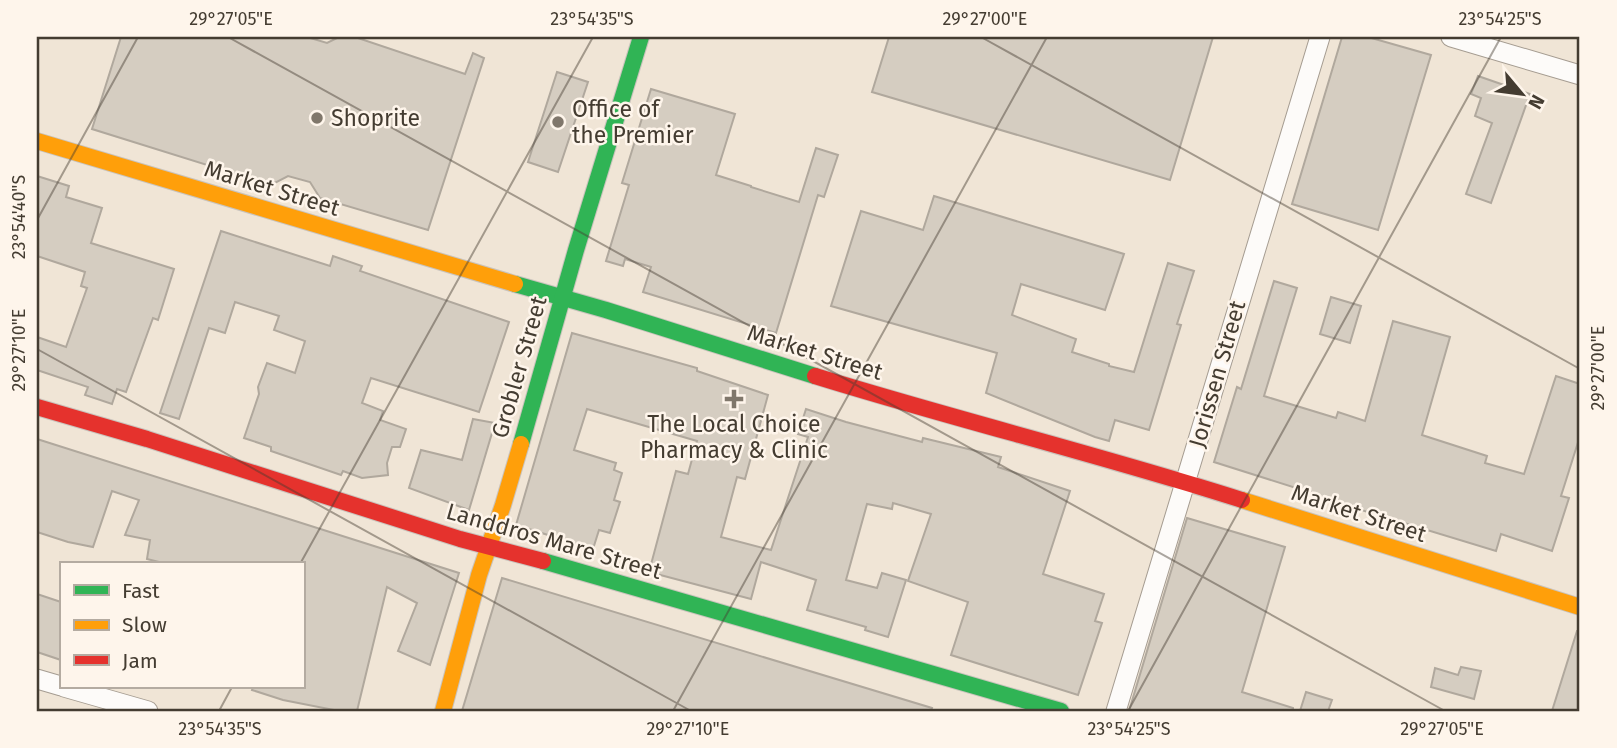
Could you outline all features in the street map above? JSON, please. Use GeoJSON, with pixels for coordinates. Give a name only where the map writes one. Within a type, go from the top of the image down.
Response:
{"type":"FeatureCollection","features":[{"type":"Feature","properties":{"kind":"main road","name":"Grobler Street"},"geometry":{"type":"LineString","coordinates":[[443,711],[489,545],[641,37]]}},
{"type":"Feature","properties":{"kind":"main road","name":"Market Street"},"geometry":{"type":"LineString","coordinates":[[37,141],[883,397],[1185,482],[1580,607]]}},
{"type":"Feature","properties":{"kind":"main road","name":"Landdros Mare Street"},"geometry":{"type":"LineString","coordinates":[[37,407],[148,439],[460,539],[489,545],[1061,711]]}},
{"type":"Feature","properties":{"kind":"street","name":"Jorissen Street"},"geometry":{"type":"LineString","coordinates":[[1116,711],[1320,37]]}},
{"type":"Feature","properties":{"kind":"street"},"geometry":{"type":"LineString","coordinates":[[1451,37],[1580,75]]}},
{"type":"Feature","properties":{"kind":"street"},"geometry":{"type":"LineString","coordinates":[[37,679],[60,685]]}},
{"type":"Feature","properties":{"kind":"street"},"geometry":{"type":"LineString","coordinates":[[69,688],[148,711]]}},
{"type":"Feature","properties":{"kind":"building"},"geometry":{"type":"Polygon","coordinates":[[[121,37],[307,37],[327,43],[339,37],[355,37],[465,74],[473,53],[484,58],[428,230],[320,198],[310,182],[288,176],[271,185],[92,129],[121,37]]]}},
{"type":"Feature","properties":{"kind":"building"},"geometry":{"type":"Polygon","coordinates":[[[889,37],[1213,37],[1170,180],[872,92],[889,37]]]}},
{"type":"Feature","properties":{"kind":"building"},"geometry":{"type":"Polygon","coordinates":[[[1342,37],[1368,37],[1431,55],[1378,230],[1292,204],[1342,37]]]}},
{"type":"Feature","properties":{"kind":"building","name":"Office of the Premier"},"geometry":{"type":"Polygon","coordinates":[[[557,72],[588,82],[558,172],[528,162],[557,72]]]}},
{"type":"Feature","properties":{"kind":"building"},"geometry":{"type":"Polygon","coordinates":[[[1478,76],[1530,94],[1491,203],[1466,194],[1492,123],[1475,116],[1481,98],[1471,94],[1478,76]]]}},
{"type":"Feature","properties":{"kind":"building"},"geometry":{"type":"Polygon","coordinates":[[[651,89],[735,114],[716,175],[799,202],[816,148],[838,155],[824,197],[818,195],[776,333],[643,292],[651,267],[625,259],[623,266],[606,261],[629,185],[622,183],[651,89]]]}},
{"type":"Feature","properties":{"kind":"building"},"geometry":{"type":"Polygon","coordinates":[[[37,176],[69,186],[66,197],[102,208],[91,243],[174,269],[158,320],[153,318],[126,392],[117,389],[112,404],[85,395],[88,387],[37,370],[37,337],[66,347],[87,288],[81,286],[85,272],[37,256],[37,176]]]}},
{"type":"Feature","properties":{"kind":"building"},"geometry":{"type":"Polygon","coordinates":[[[934,196],[1124,254],[1105,310],[1021,284],[1012,315],[1076,339],[1072,352],[1109,366],[1134,372],[1168,263],[1194,271],[1177,324],[1181,325],[1149,430],[1115,420],[1109,441],[1095,437],[986,393],[997,353],[831,306],[861,211],[923,230],[934,196]]]}},
{"type":"Feature","properties":{"kind":"building"},"geometry":{"type":"Polygon","coordinates":[[[221,231],[330,266],[333,256],[362,266],[360,271],[509,322],[479,412],[371,378],[362,403],[383,411],[380,420],[406,429],[400,447],[392,447],[387,463],[388,475],[362,478],[343,471],[341,475],[271,451],[271,447],[244,438],[259,394],[258,387],[267,363],[295,373],[305,341],[274,330],[279,316],[235,302],[225,333],[209,328],[179,419],[160,413],[221,231]]]}},
{"type":"Feature","properties":{"kind":"building"},"geometry":{"type":"Polygon","coordinates":[[[1274,281],[1297,288],[1264,396],[1336,418],[1338,412],[1365,421],[1393,321],[1450,337],[1422,435],[1487,456],[1485,463],[1524,474],[1556,376],[1580,384],[1580,436],[1561,496],[1569,498],[1552,551],[1501,534],[1496,551],[1214,462],[1237,387],[1241,389],[1274,281]]]}},
{"type":"Feature","properties":{"kind":"building"},"geometry":{"type":"Polygon","coordinates":[[[1331,297],[1361,306],[1350,343],[1320,334],[1331,297]]]}},
{"type":"Feature","properties":{"kind":"building"},"geometry":{"type":"Polygon","coordinates":[[[572,333],[697,368],[697,371],[768,395],[745,479],[737,477],[721,537],[771,550],[808,437],[798,434],[806,409],[922,442],[923,438],[1001,457],[998,467],[1070,491],[1043,574],[1104,594],[1095,621],[1102,623],[1078,695],[951,655],[968,602],[908,581],[931,514],[893,503],[892,509],[867,504],[846,580],[877,588],[882,573],[906,580],[888,637],[865,630],[866,627],[807,610],[816,580],[761,562],[751,599],[649,572],[676,471],[688,474],[697,441],[587,409],[574,450],[616,463],[614,470],[622,473],[614,500],[620,502],[610,533],[599,530],[593,549],[516,525],[572,333]]]}},
{"type":"Feature","properties":{"kind":"building"},"geometry":{"type":"Polygon","coordinates":[[[473,419],[495,423],[469,510],[409,488],[421,450],[462,460],[473,419]]]}},
{"type":"Feature","properties":{"kind":"building"},"geometry":{"type":"Polygon","coordinates":[[[37,439],[459,573],[430,665],[398,651],[417,603],[387,587],[357,711],[339,711],[283,700],[252,690],[304,688],[304,562],[159,562],[147,559],[150,540],[125,535],[139,500],[112,491],[93,547],[37,532],[37,439]]]}},
{"type":"Feature","properties":{"kind":"building"},"geometry":{"type":"Polygon","coordinates":[[[1187,518],[1285,547],[1242,692],[1293,708],[1293,711],[1129,711],[1187,518]]]}},
{"type":"Feature","properties":{"kind":"building"},"geometry":{"type":"Polygon","coordinates":[[[502,578],[932,708],[931,711],[462,711],[502,578]]]}},
{"type":"Feature","properties":{"kind":"building"},"geometry":{"type":"Polygon","coordinates":[[[37,594],[60,602],[60,660],[37,652],[37,594]]]}},
{"type":"Feature","properties":{"kind":"building"},"geometry":{"type":"Polygon","coordinates":[[[1577,631],[1580,631],[1580,711],[1552,711],[1577,631]]]}},
{"type":"Feature","properties":{"kind":"building"},"geometry":{"type":"Polygon","coordinates":[[[1461,667],[1481,671],[1474,699],[1431,687],[1435,668],[1458,675],[1461,667]]]}},
{"type":"Feature","properties":{"kind":"building"},"geometry":{"type":"Polygon","coordinates":[[[1306,692],[1332,700],[1328,711],[1300,711],[1306,692]]]}},
{"type":"Feature","properties":{"kind":"traffic: fast"},"geometry":{"type":"LineString","coordinates":[[521,444],[576,250],[641,37]]}},
{"type":"Feature","properties":{"kind":"traffic: fast"},"geometry":{"type":"LineString","coordinates":[[515,284],[815,376]]}},
{"type":"Feature","properties":{"kind":"traffic: fast"},"geometry":{"type":"LineString","coordinates":[[543,561],[1061,711]]}},
{"type":"Feature","properties":{"kind":"traffic: slow"},"geometry":{"type":"LineString","coordinates":[[37,141],[515,284]]}},
{"type":"Feature","properties":{"kind":"traffic: slow"},"geometry":{"type":"LineString","coordinates":[[443,711],[479,575],[521,444]]}},
{"type":"Feature","properties":{"kind":"traffic: slow"},"geometry":{"type":"LineString","coordinates":[[1242,500],[1580,607]]}},
{"type":"Feature","properties":{"kind":"traffic: jam"},"geometry":{"type":"LineString","coordinates":[[815,376],[1242,500]]}},
{"type":"Feature","properties":{"kind":"traffic: jam"},"geometry":{"type":"LineString","coordinates":[[37,407],[147,439],[460,539],[543,561]]}},
{"type":"Feature","properties":{"kind":"place","name":"Shoprite"},"geometry":{"type":"Point","coordinates":[317,118]}},
{"type":"Feature","properties":{"kind":"place","name":"Office of the Premier"},"geometry":{"type":"Point","coordinates":[558,122]}},
{"type":"Feature","properties":{"kind":"place","name":"The Local Choice Pharmacy & Clinic"},"geometry":{"type":"Point","coordinates":[734,399]}}]}
